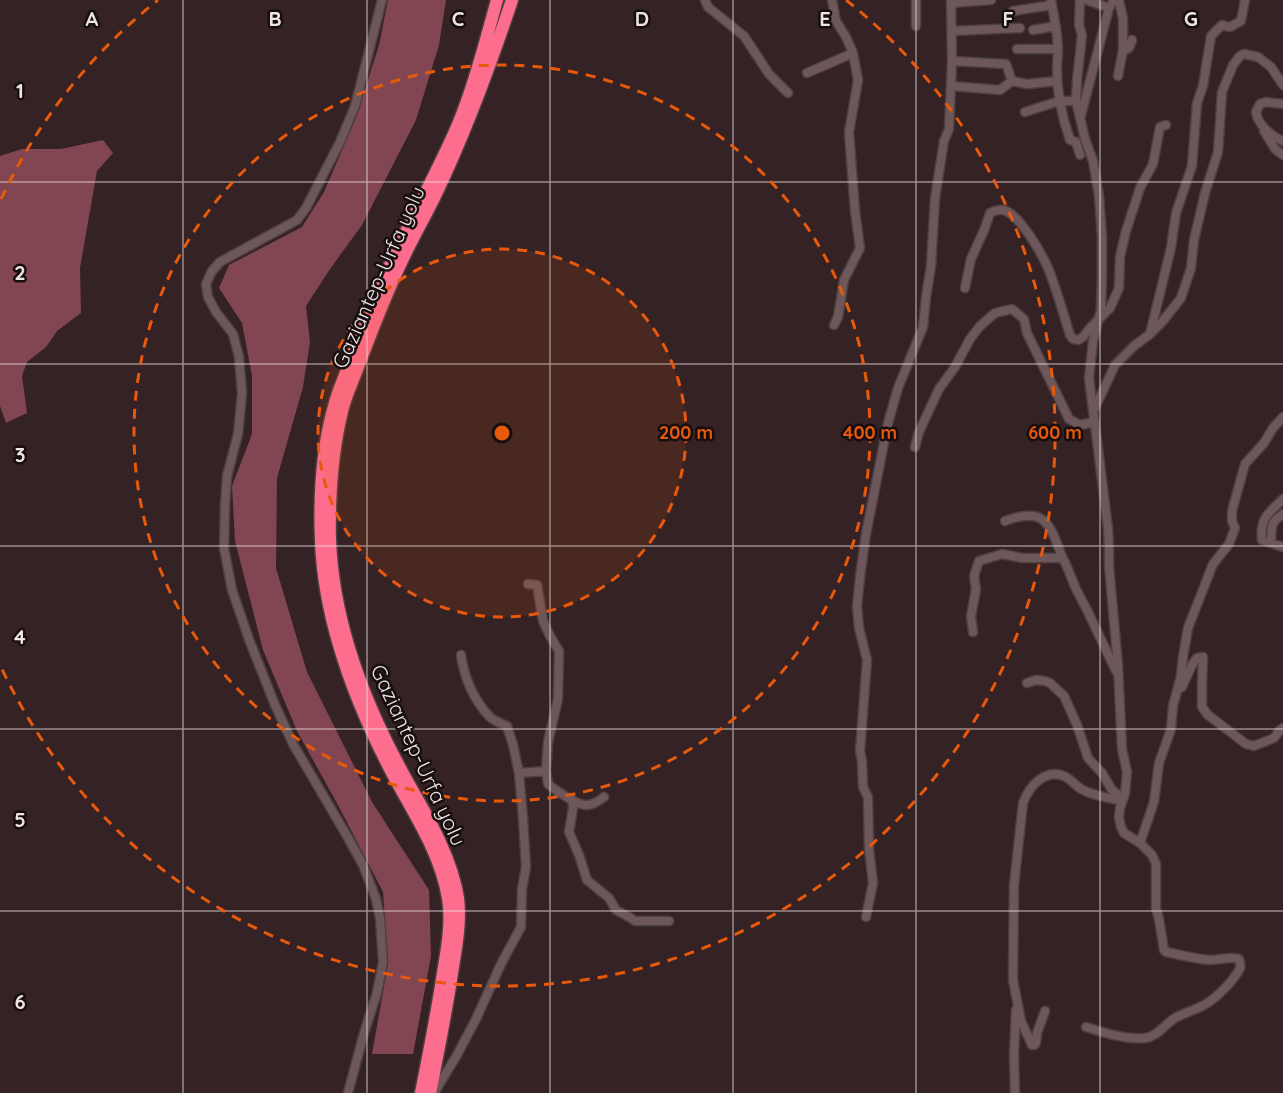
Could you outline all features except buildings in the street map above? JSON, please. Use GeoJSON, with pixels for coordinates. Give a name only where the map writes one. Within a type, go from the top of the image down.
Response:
{"type":"FeatureCollection","features":[{"type":"Feature","properties":{"kind":"highway","name":"Gaziantep-Urfa yolu"},"geometry":{"type":"LineString","coordinates":[[421,1093],[449,936],[448,899],[434,851],[374,737],[349,675],[335,632],[321,544],[324,457],[335,403],[355,350],[390,264],[458,124],[481,60],[497,0]]}},
{"type":"Feature","properties":{"kind":"highway","name":"Gaziantep-Urfa yolu"},"geometry":{"type":"LineString","coordinates":[[432,1093],[458,937],[458,897],[443,848],[382,733],[364,690],[344,629],[330,543],[333,458],[344,406],[371,332],[399,267],[466,128],[492,63],[512,0]]}},
{"type":"Feature","properties":{"kind":"street"},"geometry":{"type":"LineString","coordinates":[[348,1093],[377,993],[383,962],[380,918],[376,899],[363,865],[293,744],[275,705],[232,590],[224,548],[227,476],[238,434],[242,393],[239,357],[233,334],[216,312],[208,297],[206,284],[212,271],[220,262],[297,220],[306,208],[340,142],[355,106],[382,0]]}},
{"type":"Feature","properties":{"kind":"street"},"geometry":{"type":"LineString","coordinates":[[705,0],[708,8],[744,36],[769,74],[788,93]]}},
{"type":"Feature","properties":{"kind":"street"},"geometry":{"type":"LineString","coordinates":[[832,0],[836,21],[853,53],[858,80],[849,132],[860,248],[844,280],[838,317],[834,325]]}},
{"type":"Feature","properties":{"kind":"street"},"geometry":{"type":"LineString","coordinates":[[916,0],[916,26]]}},
{"type":"Feature","properties":{"kind":"street"},"geometry":{"type":"LineString","coordinates":[[866,917],[873,883],[868,849],[868,797],[862,787],[860,751],[867,660],[858,610],[860,577],[888,423],[898,388],[923,327],[931,266],[935,198],[944,141],[949,129],[952,61],[951,1],[991,0]]}},
{"type":"Feature","properties":{"kind":"street"},"geometry":{"type":"LineString","coordinates":[[1080,0],[1079,25],[1082,35],[1076,101],[1093,161],[1099,196],[1102,237],[1101,310],[1093,341],[1089,378],[1108,528],[1122,749],[1127,772],[1119,818],[1124,833],[1140,843],[1152,855],[1156,864],[1156,908],[1164,950],[1212,960],[1236,958],[1239,959],[1240,967],[1219,994],[1209,1002],[1176,1017],[1150,1037],[1132,1039],[1086,1027]]}},
{"type":"Feature","properties":{"kind":"street"},"geometry":{"type":"LineString","coordinates":[[1081,116],[1112,4],[1087,0]]}},
{"type":"Feature","properties":{"kind":"street"},"geometry":{"type":"LineString","coordinates":[[1118,76],[1123,51],[1123,19],[1119,0]]}},
{"type":"Feature","properties":{"kind":"street"},"geometry":{"type":"LineString","coordinates":[[1150,334],[1171,248],[1176,213],[1192,165],[1197,103],[1203,86],[1211,36],[1222,25],[1230,27],[1241,21],[1245,0]]}},
{"type":"Feature","properties":{"kind":"street"},"geometry":{"type":"LineString","coordinates":[[1013,11],[1051,3],[1058,49],[1059,101],[1070,140],[1076,142],[1080,155]]}},
{"type":"Feature","properties":{"kind":"street"},"geometry":{"type":"LineString","coordinates":[[1033,30],[1056,26]]}},
{"type":"Feature","properties":{"kind":"street"},"geometry":{"type":"LineString","coordinates":[[952,31],[1020,28]]}},
{"type":"Feature","properties":{"kind":"street"},"geometry":{"type":"LineString","coordinates":[[1123,51],[1129,48],[1132,40]]}},
{"type":"Feature","properties":{"kind":"street"},"geometry":{"type":"LineString","coordinates":[[1017,50],[1058,49]]}},
{"type":"Feature","properties":{"kind":"street"},"geometry":{"type":"LineString","coordinates":[[807,73],[853,53]]}},
{"type":"Feature","properties":{"kind":"street"},"geometry":{"type":"LineString","coordinates":[[1093,412],[1115,365],[1150,334],[1181,298],[1191,268],[1194,240],[1205,193],[1218,152],[1222,92],[1233,65],[1240,56],[1249,54],[1262,59],[1271,67],[1283,85]]}},
{"type":"Feature","properties":{"kind":"street"},"geometry":{"type":"LineString","coordinates":[[952,61],[1006,64],[1012,81]]}},
{"type":"Feature","properties":{"kind":"street"},"geometry":{"type":"LineString","coordinates":[[1271,67],[1283,73]]}},
{"type":"Feature","properties":{"kind":"street"},"geometry":{"type":"LineString","coordinates":[[951,86],[1000,90],[1012,81],[1027,84],[1057,81]]}},
{"type":"Feature","properties":{"kind":"street"},"geometry":{"type":"LineString","coordinates":[[1025,112],[1059,101],[1076,101]]}},
{"type":"Feature","properties":{"kind":"street"},"geometry":{"type":"LineString","coordinates":[[1283,104],[1266,102],[1260,104],[1256,112],[1275,149],[1283,155]]}},
{"type":"Feature","properties":{"kind":"street"},"geometry":{"type":"LineString","coordinates":[[1260,123],[1276,138],[1283,141]]}},
{"type":"Feature","properties":{"kind":"street"},"geometry":{"type":"LineString","coordinates":[[965,288],[971,259],[990,213],[1004,210],[1014,215],[1033,241],[1047,266],[1070,335],[1073,339],[1078,340],[1083,337],[1110,308],[1119,288],[1120,257],[1126,231],[1140,189],[1153,164],[1160,127],[1166,125]]}},
{"type":"Feature","properties":{"kind":"street"},"geometry":{"type":"LineString","coordinates":[[915,447],[919,432],[939,389],[955,367],[970,339],[980,326],[995,313],[1012,309],[1024,319],[1027,333],[1069,419],[1080,425],[1094,422]]}},
{"type":"Feature","properties":{"kind":"street"},"geometry":{"type":"LineString","coordinates":[[1140,843],[1154,802],[1159,764],[1171,729],[1173,706],[1181,676],[1188,628],[1213,564],[1229,544],[1235,528],[1232,511],[1245,464],[1283,417]]}},
{"type":"Feature","properties":{"kind":"street"},"geometry":{"type":"LineString","coordinates":[[1283,499],[1265,516],[1261,526],[1262,540],[1283,548]]}},
{"type":"Feature","properties":{"kind":"street"},"geometry":{"type":"LineString","coordinates":[[1271,543],[1275,519],[1283,514]]}},
{"type":"Feature","properties":{"kind":"street"},"geometry":{"type":"LineString","coordinates":[[1005,521],[1028,515],[1044,520],[1053,533],[1076,589],[1118,677]]}},
{"type":"Feature","properties":{"kind":"street"},"geometry":{"type":"LineString","coordinates":[[973,632],[971,616],[976,589],[974,576],[979,561],[1002,554],[1022,558],[1057,557],[1063,559]]}},
{"type":"Feature","properties":{"kind":"street"},"geometry":{"type":"LineString","coordinates":[[528,584],[537,585],[543,621],[559,651],[558,699],[548,742],[546,771],[548,784],[585,806],[604,797]]}},
{"type":"Feature","properties":{"kind":"street"},"geometry":{"type":"LineString","coordinates":[[432,1093],[457,1055],[521,927],[522,889],[526,867],[519,773],[513,744],[507,726],[491,719],[476,699],[464,673],[461,655]]}},
{"type":"Feature","properties":{"kind":"street"},"geometry":{"type":"LineString","coordinates":[[1176,694],[1182,689],[1197,658],[1203,657],[1202,707],[1208,715],[1246,744],[1254,746],[1274,738],[1283,728]]}},
{"type":"Feature","properties":{"kind":"street"},"geometry":{"type":"LineString","coordinates":[[1027,683],[1036,680],[1045,681],[1064,696],[1088,758],[1102,773],[1112,790],[1123,799]]}},
{"type":"Feature","properties":{"kind":"street"},"geometry":{"type":"LineString","coordinates":[[519,773],[546,771]]}},
{"type":"Feature","properties":{"kind":"street"},"geometry":{"type":"LineString","coordinates":[[1045,1011],[1034,1046],[1025,1030],[1013,980],[1015,864],[1025,797],[1041,778],[1052,774],[1068,778],[1086,792],[1123,799]]}},
{"type":"Feature","properties":{"kind":"street"},"geometry":{"type":"LineString","coordinates":[[572,800],[569,832],[587,880],[609,898],[616,910],[635,921],[669,921]]}},
{"type":"Feature","properties":{"kind":"street"},"geometry":{"type":"LineString","coordinates":[[1015,1093],[1017,1004]]}},
{"type":"Feature","properties":{"kind":"shaded area"},"geometry":{"type":"Polygon","coordinates":[[[388,0],[446,0],[439,45],[416,120],[362,225],[306,306],[310,342],[303,387],[277,478],[276,568],[307,672],[372,802],[429,890],[431,956],[413,1054],[372,1054],[388,964],[383,892],[297,731],[263,650],[235,541],[232,486],[252,434],[252,376],[242,323],[219,288],[229,265],[302,227],[324,192],[355,120],[379,45],[388,0]]]}},
{"type":"Feature","properties":{"kind":"shaded area"},"geometry":{"type":"Polygon","coordinates":[[[103,140],[113,153],[97,171],[80,268],[81,313],[57,331],[46,347],[27,362],[22,376],[27,413],[6,423],[0,406],[0,156],[22,149],[61,149],[103,140]]]}}]}
